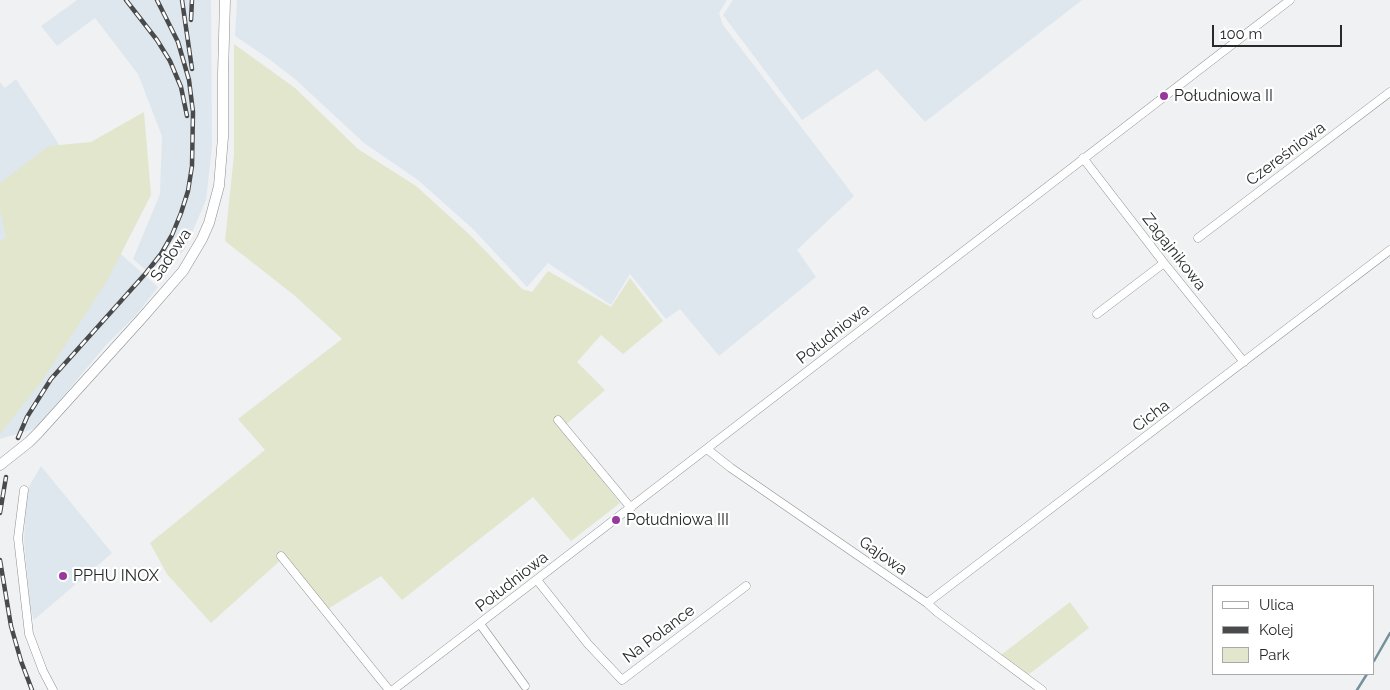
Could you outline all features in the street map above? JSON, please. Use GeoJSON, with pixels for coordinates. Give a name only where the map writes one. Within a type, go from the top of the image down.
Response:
{"type":"FeatureCollection","features":[{"type":"Feature","properties":{"kind":"street","name":"Sadowa"},"geometry":{"type":"LineString","coordinates":[[0,465],[40,432],[142,318],[183,270],[202,239],[219,186],[223,137],[225,0]]}},
{"type":"Feature","properties":{"kind":"street","name":"Południowa"},"geometry":{"type":"LineString","coordinates":[[391,690],[480,624],[1290,0]]}},
{"type":"Feature","properties":{"kind":"street","name":"Czereśniowa"},"geometry":{"type":"LineString","coordinates":[[1198,238],[1390,92]]}},
{"type":"Feature","properties":{"kind":"street","name":"Zagajnikowa"},"geometry":{"type":"LineString","coordinates":[[1083,158],[1244,362]]}},
{"type":"Feature","properties":{"kind":"street","name":"Cicha"},"geometry":{"type":"LineString","coordinates":[[927,603],[1390,250]]}},
{"type":"Feature","properties":{"kind":"street"},"geometry":{"type":"LineString","coordinates":[[1096,314],[1164,263]]}},
{"type":"Feature","properties":{"kind":"street"},"geometry":{"type":"LineString","coordinates":[[558,420],[631,508]]}},
{"type":"Feature","properties":{"kind":"street","name":"Gajowa"},"geometry":{"type":"LineString","coordinates":[[707,449],[731,468],[927,603],[1042,690]]}},
{"type":"Feature","properties":{"kind":"street"},"geometry":{"type":"LineString","coordinates":[[24,490],[18,538],[29,634],[42,671],[53,690]]}},
{"type":"Feature","properties":{"kind":"street"},"geometry":{"type":"LineString","coordinates":[[281,556],[391,690]]}},
{"type":"Feature","properties":{"kind":"street","name":"Na Polance"},"geometry":{"type":"LineString","coordinates":[[537,580],[588,644],[622,680],[746,586]]}},
{"type":"Feature","properties":{"kind":"street"},"geometry":{"type":"LineString","coordinates":[[480,624],[525,686]]}},
{"type":"Feature","properties":{"kind":"shaded area"},"geometry":{"type":"Polygon","coordinates":[[[77,0],[211,0],[212,147],[206,200],[185,249],[157,280],[133,259],[160,194],[162,136],[138,74],[95,18],[57,46],[41,26],[77,0]]]}},
{"type":"Feature","properties":{"kind":"shaded area"},"geometry":{"type":"Polygon","coordinates":[[[237,0],[727,0],[719,13],[723,25],[854,196],[797,250],[816,277],[719,356],[680,309],[666,319],[630,274],[611,305],[548,263],[527,287],[473,229],[418,180],[364,143],[295,79],[235,36],[237,0]]]}},
{"type":"Feature","properties":{"kind":"shaded area"},"geometry":{"type":"Polygon","coordinates":[[[733,0],[1082,0],[925,122],[877,69],[802,120],[723,15],[733,0]]]}},
{"type":"Feature","properties":{"kind":"shaded area"},"geometry":{"type":"Polygon","coordinates":[[[16,79],[117,237],[114,248],[158,287],[136,315],[106,345],[37,428],[0,439],[0,82],[5,88],[16,79]]]}},
{"type":"Feature","properties":{"kind":"shaded area"},"geometry":{"type":"Polygon","coordinates":[[[41,466],[112,553],[34,620],[30,607],[24,540],[27,490],[41,466]]]}},
{"type":"Feature","properties":{"kind":"green space"},"geometry":{"type":"Polygon","coordinates":[[[234,44],[295,88],[358,149],[416,186],[471,236],[522,289],[532,292],[548,271],[611,307],[630,278],[663,321],[623,354],[601,335],[577,362],[605,390],[562,428],[620,503],[571,541],[533,497],[402,600],[381,576],[326,610],[283,558],[211,623],[167,574],[150,543],[265,450],[238,419],[342,339],[294,295],[225,241],[234,155],[234,44]]]}},
{"type":"Feature","properties":{"kind":"green space"},"geometry":{"type":"Polygon","coordinates":[[[144,112],[151,195],[107,281],[42,381],[0,434],[0,242],[6,237],[0,210],[0,183],[49,146],[91,142],[144,112]]]}},
{"type":"Feature","properties":{"kind":"green space"},"geometry":{"type":"Polygon","coordinates":[[[1070,602],[1089,628],[1028,675],[1001,655],[1070,602]]]}},
{"type":"Feature","properties":{"kind":"waterway"},"geometry":{"type":"LineString","coordinates":[[1375,659],[1390,633]]}},
{"type":"Feature","properties":{"kind":"waterway"},"geometry":{"type":"LineString","coordinates":[[1357,690],[1366,675]]}},
{"type":"Feature","properties":{"kind":"railway"},"geometry":{"type":"LineString","coordinates":[[126,0],[157,40],[170,61],[181,87],[187,116]]}},
{"type":"Feature","properties":{"kind":"railway"},"geometry":{"type":"LineString","coordinates":[[18,438],[27,417],[51,379],[161,254],[172,235],[188,191],[192,166],[193,112],[189,80],[178,42],[157,0]]}},
{"type":"Feature","properties":{"kind":"railway"},"geometry":{"type":"LineString","coordinates":[[182,0],[192,69]]}},
{"type":"Feature","properties":{"kind":"railway"},"geometry":{"type":"LineString","coordinates":[[191,20],[192,0]]}},
{"type":"Feature","properties":{"kind":"railway"},"geometry":{"type":"LineString","coordinates":[[0,513],[6,477]]}},
{"type":"Feature","properties":{"kind":"railway"},"geometry":{"type":"LineString","coordinates":[[0,560],[11,626],[32,690]]}},
{"type":"Feature","properties":{"kind":"place","name":"Południowa II"},"geometry":{"type":"Point","coordinates":[1164,96]}},
{"type":"Feature","properties":{"kind":"place","name":"Południowa III"},"geometry":{"type":"Point","coordinates":[616,520]}},
{"type":"Feature","properties":{"kind":"place","name":"PPHU INOX"},"geometry":{"type":"Point","coordinates":[63,576]}}]}
